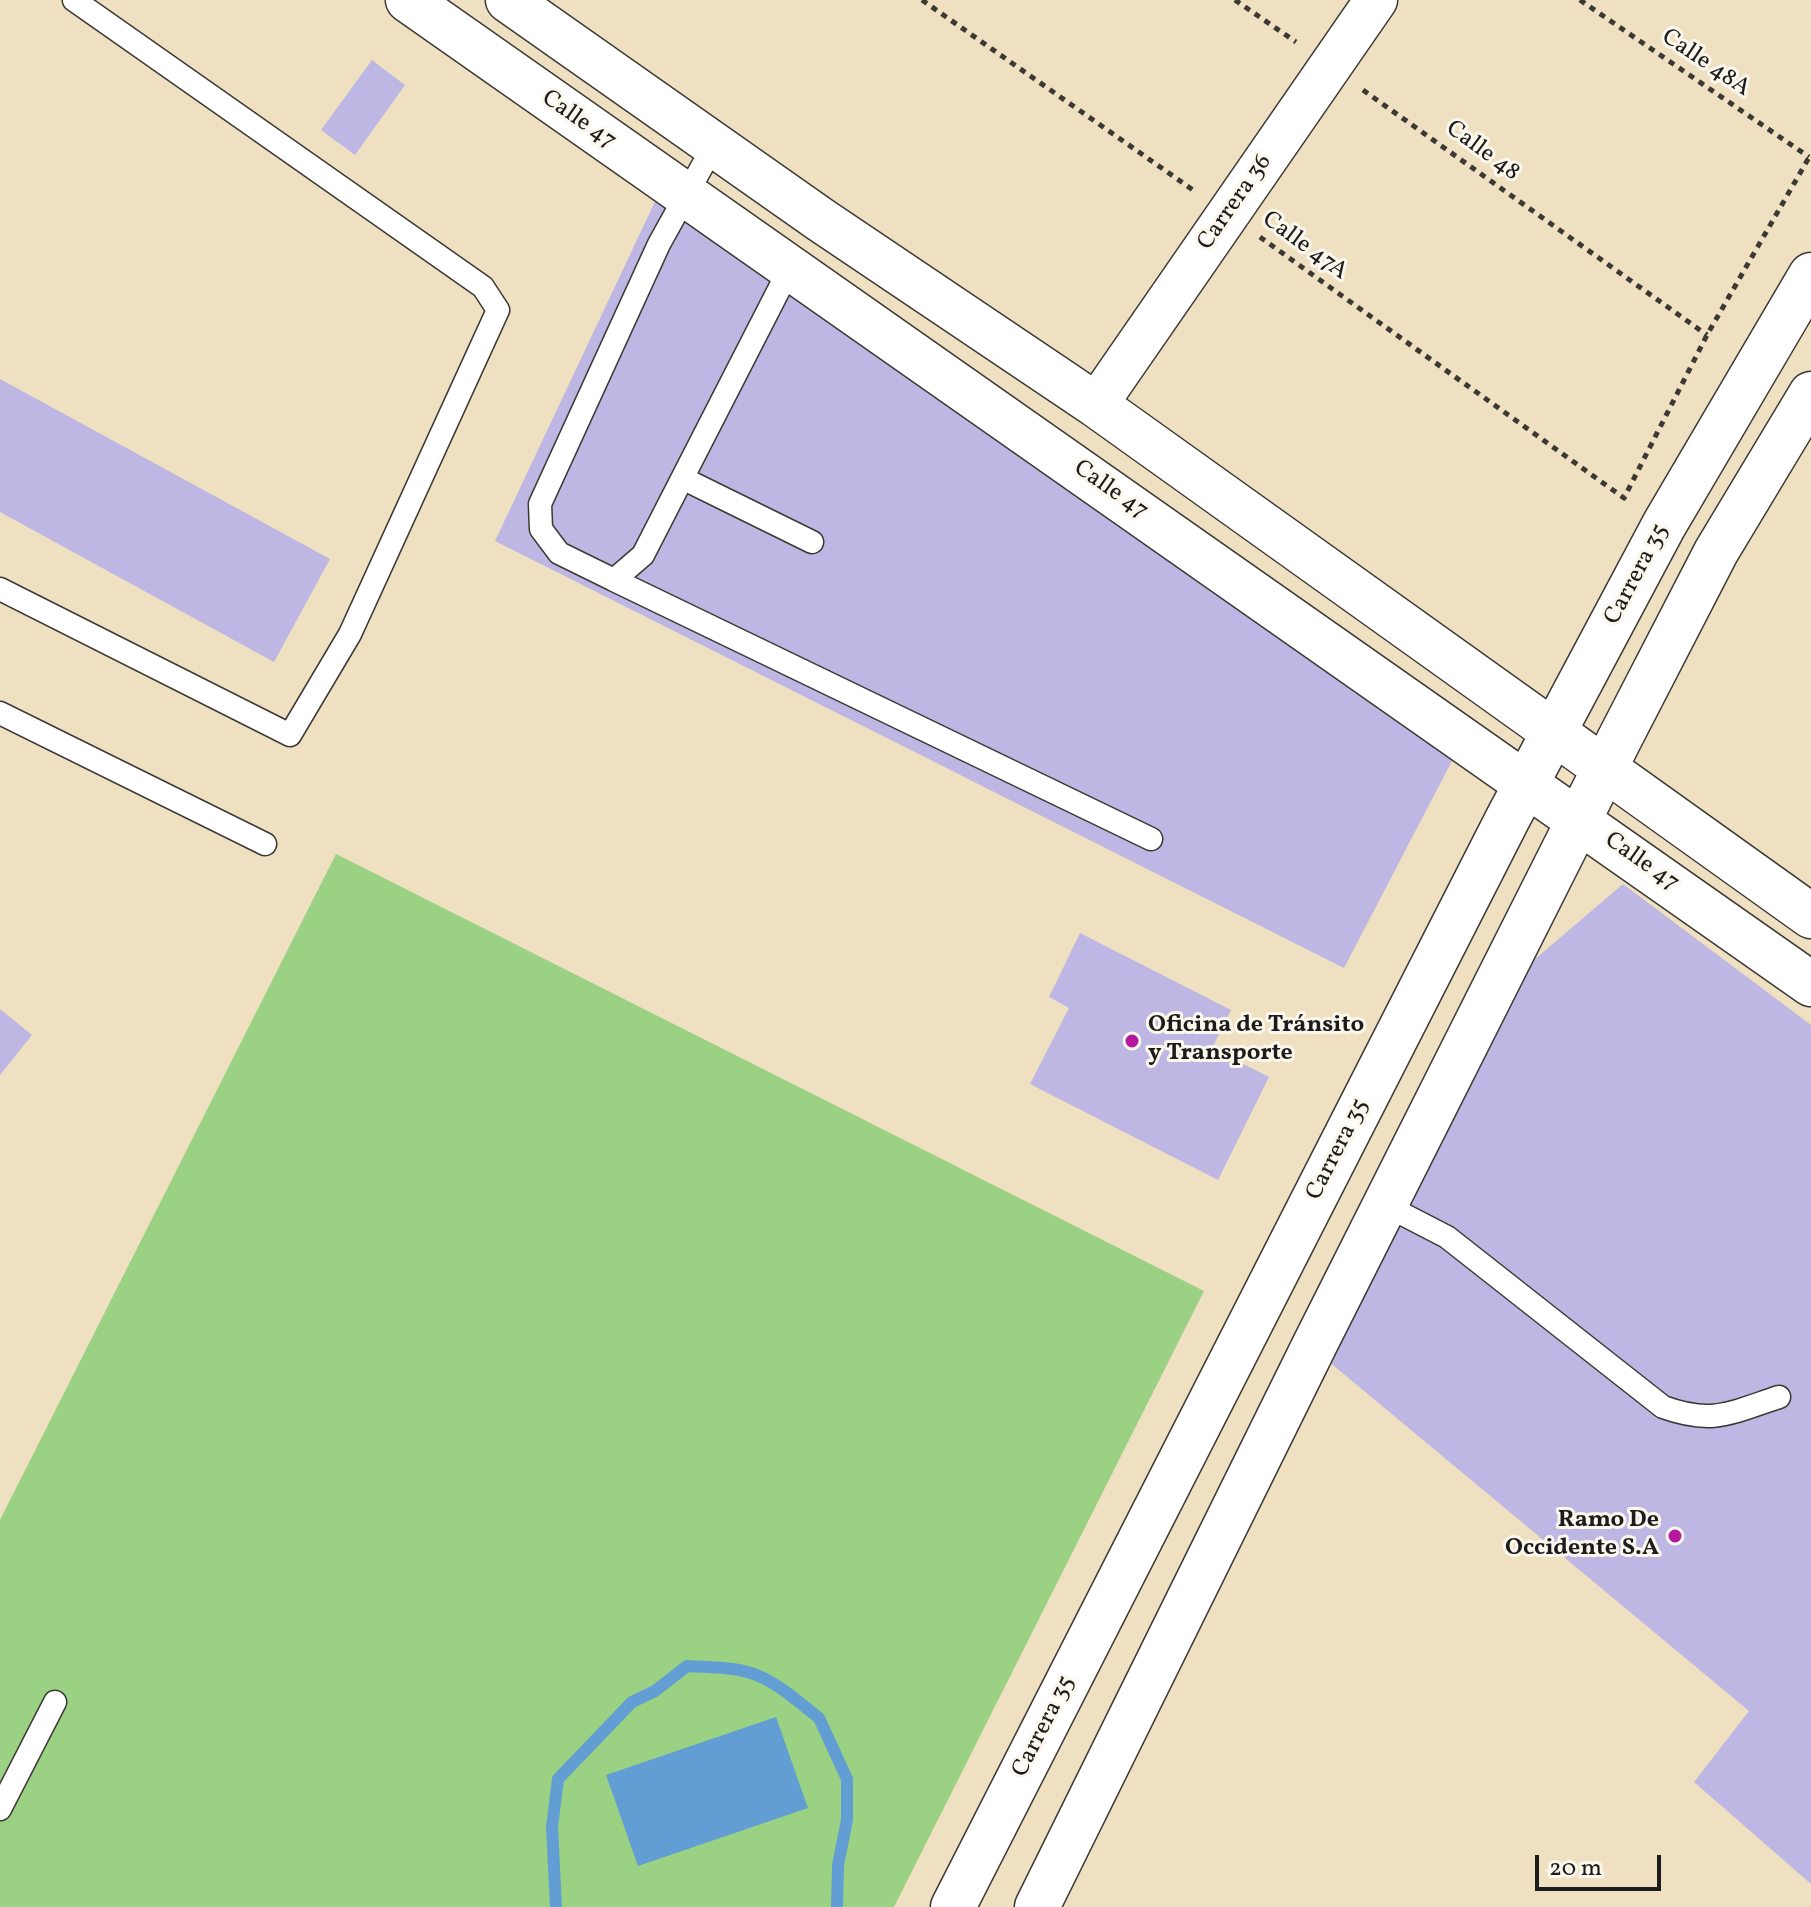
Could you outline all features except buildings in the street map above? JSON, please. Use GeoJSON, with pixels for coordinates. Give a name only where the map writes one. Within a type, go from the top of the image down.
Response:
{"type":"FeatureCollection","features":[{"type":"Feature","properties":{"kind":"main road","name":"Calle 47"},"geometry":{"type":"LineString","coordinates":[[408,0],[684,197],[1579,819],[1811,984]]}},
{"type":"Feature","properties":{"kind":"main road"},"geometry":{"type":"LineString","coordinates":[[508,0],[714,145],[1096,405],[1811,916]]}},
{"type":"Feature","properties":{"kind":"main road","name":"Carrera 35"},"geometry":{"type":"LineString","coordinates":[[953,1907],[1527,783],[1664,525],[1811,275]]}},
{"type":"Feature","properties":{"kind":"main road"},"geometry":{"type":"LineString","coordinates":[[1037,1907],[1579,819],[1716,552],[1811,394]]}},
{"type":"Feature","properties":{"kind":"street","name":"Carrera 36"},"geometry":{"type":"LineString","coordinates":[[1096,405],[1376,0]]}},
{"type":"Feature","properties":{"kind":"lane"},"geometry":{"type":"LineString","coordinates":[[0,589],[290,735],[350,634],[498,310],[483,287],[74,0]]}},
{"type":"Feature","properties":{"kind":"lane"},"geometry":{"type":"LineString","coordinates":[[714,145],[684,197],[540,504],[541,529],[559,553],[1151,839]]}},
{"type":"Feature","properties":{"kind":"lane"},"geometry":{"type":"LineString","coordinates":[[614,580],[630,570],[643,555],[789,270]]}},
{"type":"Feature","properties":{"kind":"lane"},"geometry":{"type":"LineString","coordinates":[[684,479],[812,542]]}},
{"type":"Feature","properties":{"kind":"lane"},"geometry":{"type":"LineString","coordinates":[[0,713],[265,844]]}},
{"type":"Feature","properties":{"kind":"lane"},"geometry":{"type":"LineString","coordinates":[[1385,1205],[1447,1237],[1663,1407],[1694,1418],[1726,1414],[1779,1397]]}},
{"type":"Feature","properties":{"kind":"lane"},"geometry":{"type":"LineString","coordinates":[[0,1809],[55,1702]]}},
{"type":"Feature","properties":{"kind":"path","name":"Calle 47A"},"geometry":{"type":"LineString","coordinates":[[922,0],[1228,214],[1624,498],[1707,335]]}},
{"type":"Feature","properties":{"kind":"path","name":"Calle 48"},"geometry":{"type":"LineString","coordinates":[[1235,0],[1707,335]]}},
{"type":"Feature","properties":{"kind":"path","name":"Calle 48A"},"geometry":{"type":"LineString","coordinates":[[1580,0],[1810,155]]}},
{"type":"Feature","properties":{"kind":"path"},"geometry":{"type":"LineString","coordinates":[[1707,335],[1810,155]]}},
{"type":"Feature","properties":{"kind":"green space"},"geometry":{"type":"Polygon","coordinates":[[[336,854],[1204,1291],[894,1907],[0,1907],[0,1520],[336,854]]]}},
{"type":"Feature","properties":{"kind":"water"},"geometry":{"type":"Polygon","coordinates":[[[776,1717],[808,1808],[638,1866],[606,1775],[776,1717]]]}},
{"type":"Feature","properties":{"kind":"waterway"},"geometry":{"type":"LineString","coordinates":[[556,1907],[552,1827],[558,1779],[632,1702],[655,1691],[687,1666],[745,1671],[768,1680],[795,1699]]}},
{"type":"Feature","properties":{"kind":"waterway"},"geometry":{"type":"LineString","coordinates":[[789,1694],[819,1718],[847,1779],[847,1820],[838,1865],[837,1907]]}},
{"type":"Feature","properties":{"kind":"place","name":"Oficina de Tránsito y Transporte"},"geometry":{"type":"Point","coordinates":[1132,1041]}},
{"type":"Feature","properties":{"kind":"place","name":"Ramo De Occidente S.A"},"geometry":{"type":"Point","coordinates":[1675,1536]}}]}
